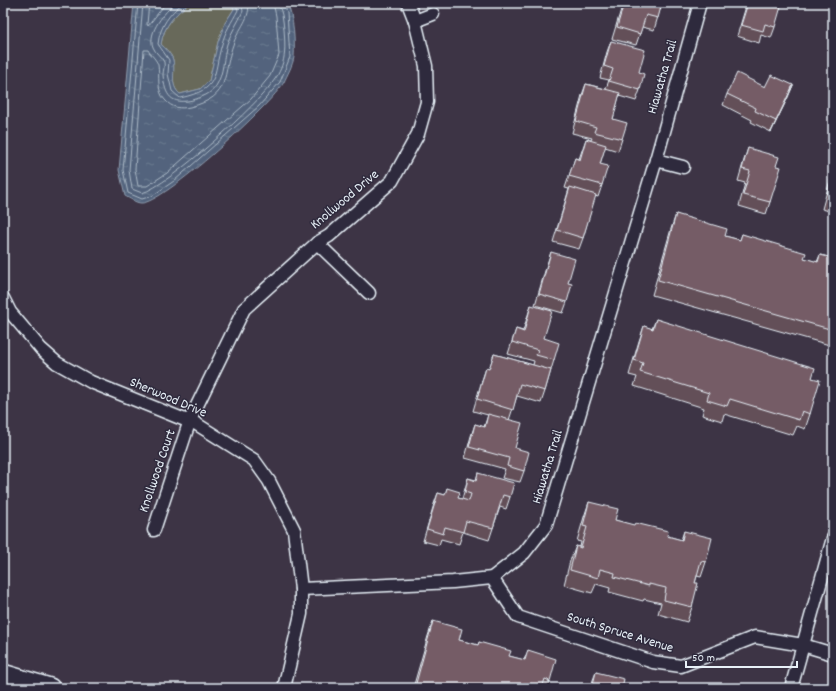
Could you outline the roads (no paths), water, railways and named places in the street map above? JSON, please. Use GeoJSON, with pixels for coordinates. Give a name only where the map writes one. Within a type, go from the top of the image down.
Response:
{"type":"FeatureCollection","features":[{"type":"Feature","properties":{"kind":"highway"},"geometry":{"type":"LineString","coordinates":[[3,674],[50,688]]}},
{"type":"Feature","properties":{"kind":"street","name":"Knollwood Drive"},"geometry":{"type":"LineString","coordinates":[[190,421],[244,309],[317,243],[328,236],[392,181],[418,134],[427,102],[426,66],[415,21],[408,3]]}},
{"type":"Feature","properties":{"kind":"street","name":"Hiawatha Trail"},"geometry":{"type":"LineString","coordinates":[[492,578],[524,553],[546,525],[656,160],[700,3]]}},
{"type":"Feature","properties":{"kind":"street"},"geometry":{"type":"LineString","coordinates":[[415,21],[433,14]]}},
{"type":"Feature","properties":{"kind":"street"},"geometry":{"type":"LineString","coordinates":[[656,160],[683,167]]}},
{"type":"Feature","properties":{"kind":"street","name":"Knollwood Drive"},"geometry":{"type":"LineString","coordinates":[[317,243],[368,293]]}},
{"type":"Feature","properties":{"kind":"street","name":"Sherwood Drive"},"geometry":{"type":"LineString","coordinates":[[3,298],[10,312],[41,349],[57,363],[91,382],[190,421],[254,460],[269,480],[294,530],[301,589],[301,614],[284,688]]}},
{"type":"Feature","properties":{"kind":"street","name":"Knollwood Court"},"geometry":{"type":"LineString","coordinates":[[154,530],[190,421]]}},
{"type":"Feature","properties":{"kind":"street"},"geometry":{"type":"LineString","coordinates":[[791,688],[833,538]]}},
{"type":"Feature","properties":{"kind":"street"},"geometry":{"type":"LineString","coordinates":[[301,589],[453,582],[492,578]]}},
{"type":"Feature","properties":{"kind":"street","name":"South Spruce Avenue"},"geometry":{"type":"LineString","coordinates":[[492,578],[518,617],[653,662],[681,666],[755,636],[803,645],[833,654]]}},
{"type":"Feature","properties":{"kind":"water"},"geometry":{"type":"Polygon","coordinates":[[[134,3],[190,3],[171,20],[162,37],[161,44],[172,58],[174,65],[175,87],[180,94],[200,89],[209,81],[218,42],[225,23],[234,9],[230,3],[287,3],[293,22],[294,37],[294,57],[284,82],[276,93],[239,130],[193,171],[171,188],[153,199],[141,203],[125,196],[119,170],[134,3]]]}}]}
